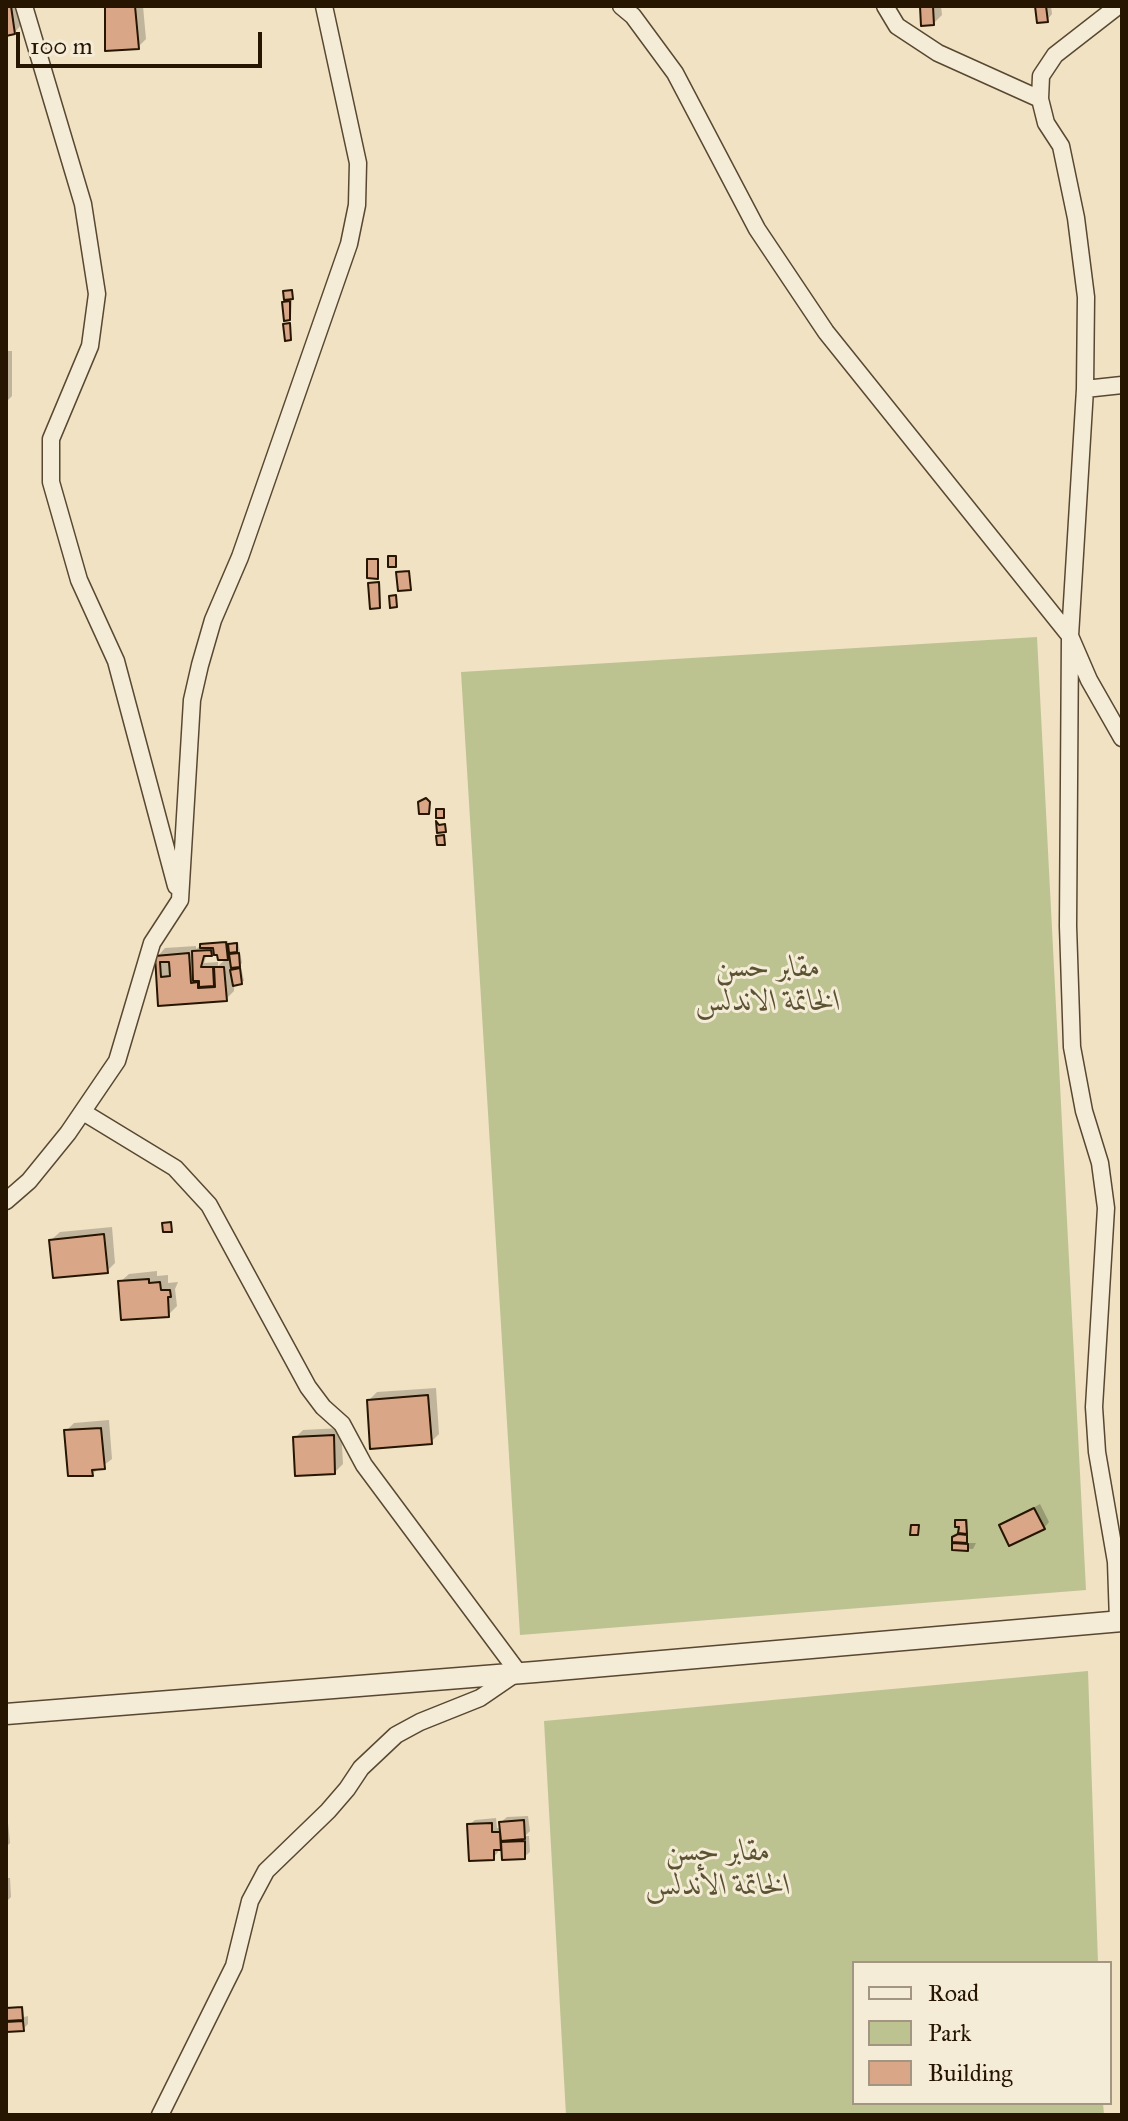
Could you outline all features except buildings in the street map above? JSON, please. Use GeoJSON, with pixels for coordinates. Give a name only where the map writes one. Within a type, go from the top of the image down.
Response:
{"type":"FeatureCollection","features":[{"type":"Feature","properties":{"kind":"street"},"geometry":{"type":"LineString","coordinates":[[24,6],[83,204],[97,294],[90,346],[51,439],[51,482],[79,580],[116,661],[180,900]]}},
{"type":"Feature","properties":{"kind":"street"},"geometry":{"type":"LineString","coordinates":[[6,1201],[29,1181],[83,1112],[117,1061],[152,943],[180,900],[192,700],[200,665],[213,620],[240,557],[349,244],[357,205],[358,163],[324,6]]}},
{"type":"Feature","properties":{"kind":"street"},"geometry":{"type":"LineString","coordinates":[[621,6],[633,16],[675,73],[757,229],[826,332],[1070,636],[1089,680],[1122,738]]}},
{"type":"Feature","properties":{"kind":"street"},"geometry":{"type":"LineString","coordinates":[[885,6],[897,26],[938,53],[1040,99]]}},
{"type":"Feature","properties":{"kind":"street"},"geometry":{"type":"LineString","coordinates":[[6,1714],[1120,1621],[1119,1562],[1097,1452],[1094,1407],[1106,1208],[1100,1163],[1084,1111],[1072,1047],[1068,926],[1070,636],[1085,389],[1086,297],[1076,218],[1061,146],[1046,123],[1040,99],[1041,76],[1055,55],[1118,6]]}},
{"type":"Feature","properties":{"kind":"street"},"geometry":{"type":"LineString","coordinates":[[1085,389],[1122,385]]}},
{"type":"Feature","properties":{"kind":"street"},"geometry":{"type":"LineString","coordinates":[[83,1112],[175,1168],[209,1205],[308,1387],[323,1407],[342,1424],[364,1465],[518,1672]]}},
{"type":"Feature","properties":{"kind":"street"},"geometry":{"type":"LineString","coordinates":[[160,2115],[234,1966],[250,1901],[266,1871],[328,1811],[361,1768],[396,1735],[480,1698],[518,1672]]}},
{"type":"Feature","properties":{"kind":"green space","name":"مقابر حسن الخاتمة الاندلس"},"geometry":{"type":"Polygon","coordinates":[[[1037,637],[1086,1590],[520,1635],[461,672],[1037,637]]]}},
{"type":"Feature","properties":{"kind":"green space","name":"مقابر حسن الخاتمة الأندلس"},"geometry":{"type":"Polygon","coordinates":[[[1088,1671],[1098,1961],[852,1961],[852,2105],[1103,2105],[1104,2115],[566,2115],[544,1721],[1088,1671]]]}}]}
